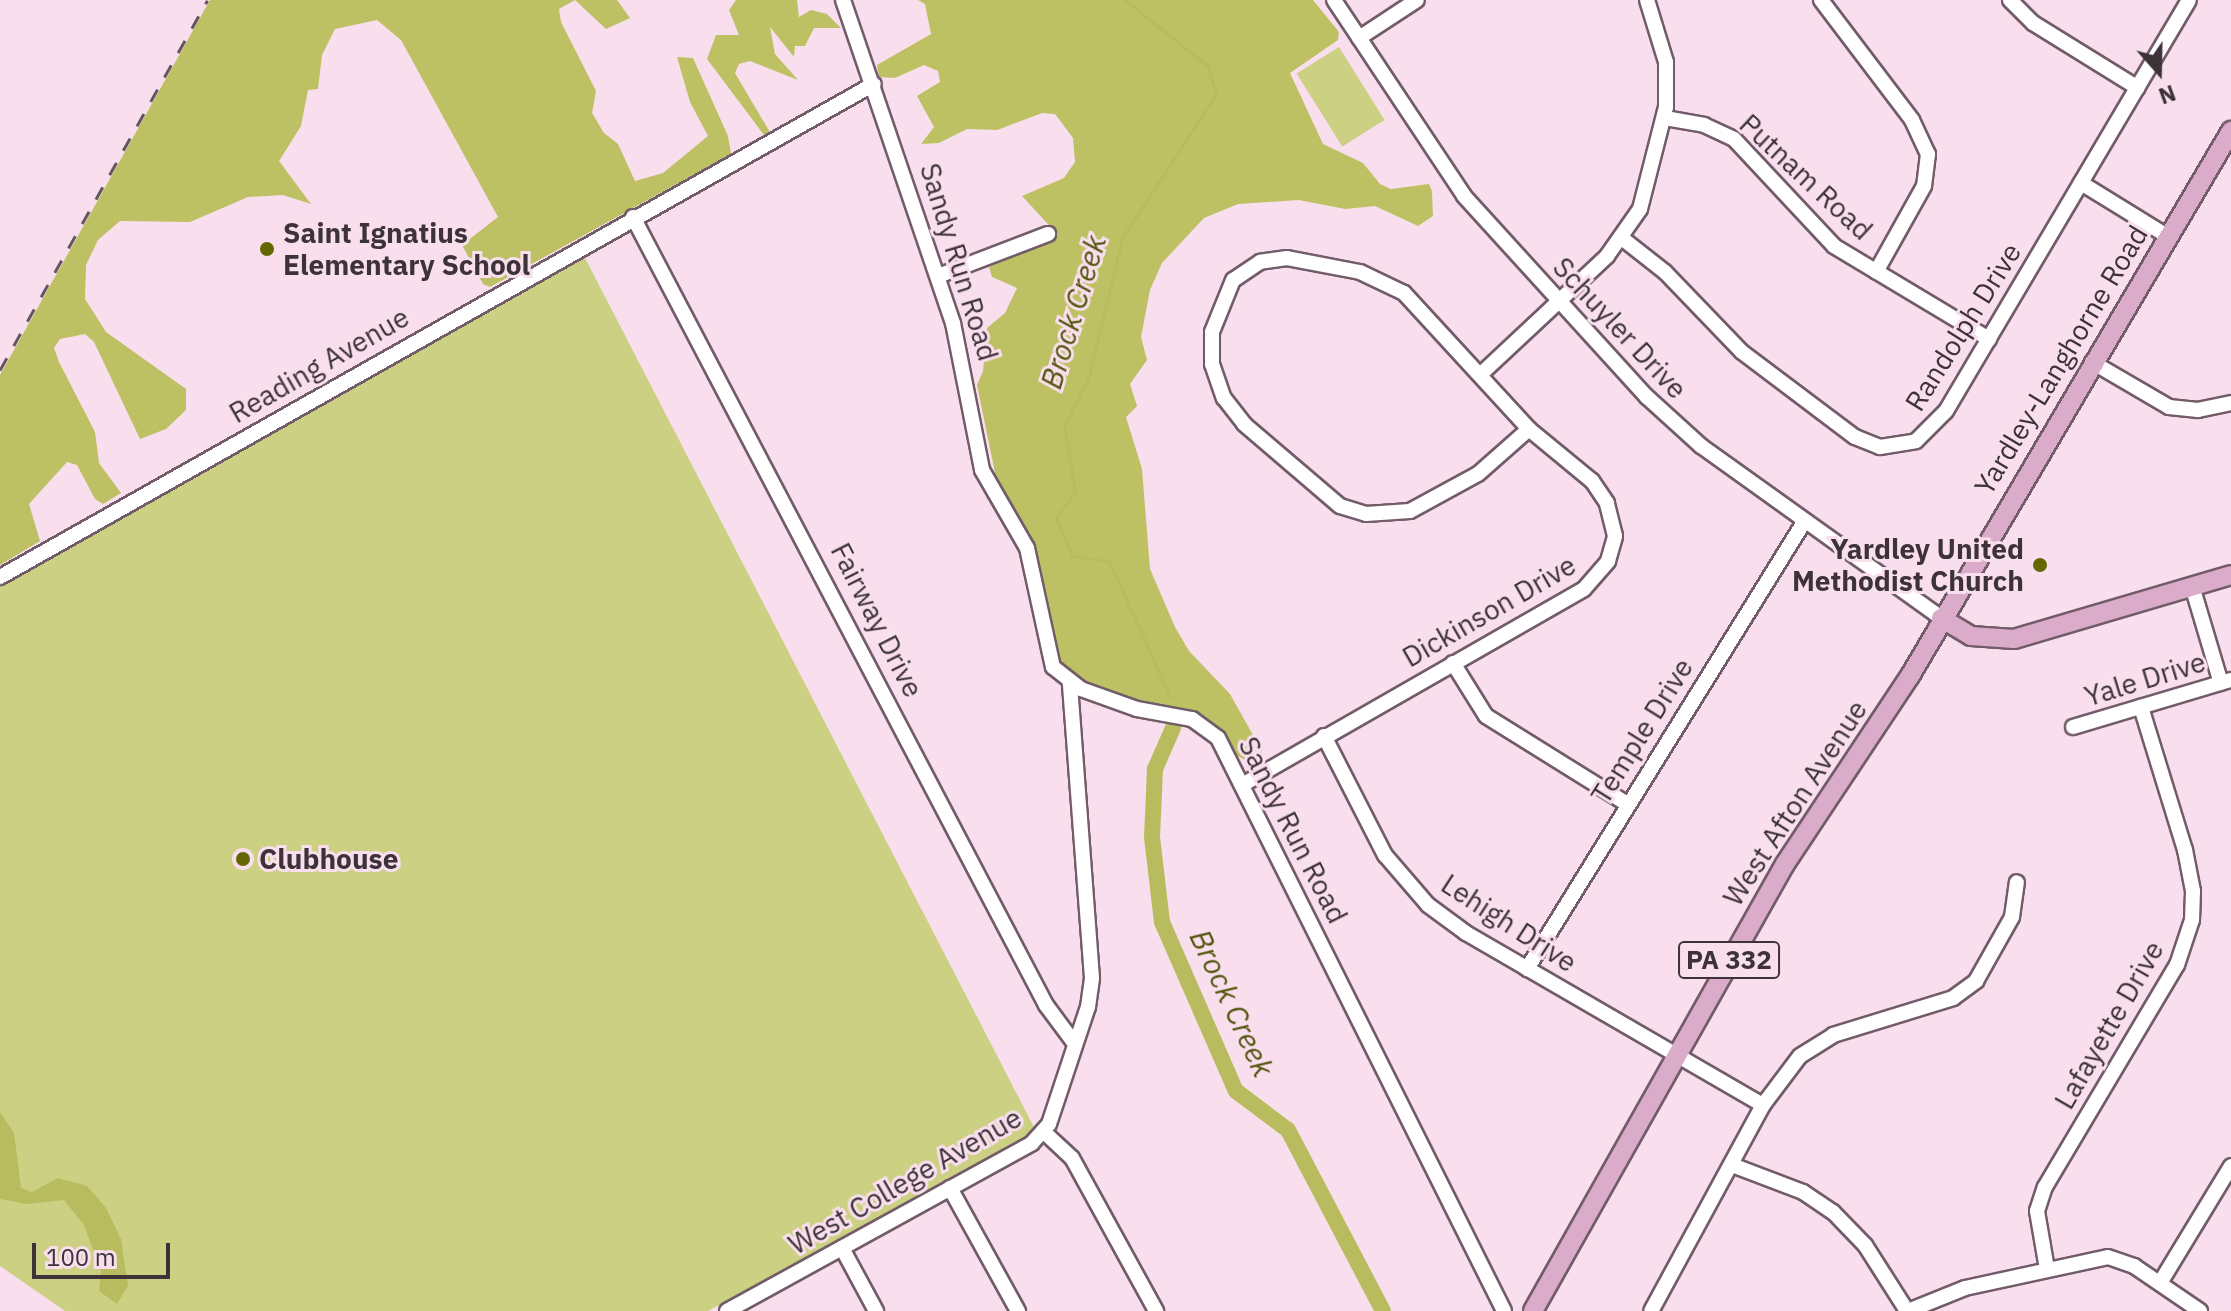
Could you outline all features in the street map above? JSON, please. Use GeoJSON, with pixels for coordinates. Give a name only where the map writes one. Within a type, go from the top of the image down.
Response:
{"type":"FeatureCollection","features":[{"type":"Feature","properties":{"kind":"main road","name":"Yardley-Langhorne Road"},"geometry":{"type":"LineString","coordinates":[[1941,618],[2231,131]]}},
{"type":"Feature","properties":{"kind":"main road"},"geometry":{"type":"LineString","coordinates":[[1941,618],[1971,636],[2014,639],[2231,575]]}},
{"type":"Feature","properties":{"kind":"main road","name":"West Afton Avenue"},"geometry":{"type":"LineString","coordinates":[[1533,1311],[1785,864],[1869,741],[1941,618]]}},
{"type":"Feature","properties":{"kind":"street","name":"Sandy Run Road"},"geometry":{"type":"LineString","coordinates":[[843,0],[938,276],[965,369],[982,470],[1027,548],[1045,645],[1053,667],[1070,683],[1137,709],[1204,725],[1218,738],[1504,1311]]}},
{"type":"Feature","properties":{"kind":"street","name":"Schuyler Drive"},"geometry":{"type":"LineString","coordinates":[[1334,0],[1464,196],[1674,423],[1804,522],[1941,618]]}},
{"type":"Feature","properties":{"kind":"street"},"geometry":{"type":"LineString","coordinates":[[1359,38],[1417,0]]}},
{"type":"Feature","properties":{"kind":"street"},"geometry":{"type":"LineString","coordinates":[[1481,374],[1623,239],[1645,195],[1665,118],[1666,62],[1647,0]]}},
{"type":"Feature","properties":{"kind":"street"},"geometry":{"type":"LineString","coordinates":[[1821,0],[1912,120],[1928,154],[1924,186],[1876,272]]}},
{"type":"Feature","properties":{"kind":"street"},"geometry":{"type":"LineString","coordinates":[[2010,0],[2033,23],[2138,88]]}},
{"type":"Feature","properties":{"kind":"street","name":"Randolph Drive"},"geometry":{"type":"LineString","coordinates":[[1623,239],[1665,272],[1764,370],[1871,445],[1905,446],[1934,428],[2189,0]]}},
{"type":"Feature","properties":{"kind":"street","name":"Reading Avenue"},"geometry":{"type":"LineString","coordinates":[[0,577],[633,217],[874,84]]}},
{"type":"Feature","properties":{"kind":"street","name":"Putnam Road"},"geometry":{"type":"LineString","coordinates":[[1665,118],[1704,125],[1734,139],[1818,231],[1876,272],[1989,339]]}},
{"type":"Feature","properties":{"kind":"street"},"geometry":{"type":"LineString","coordinates":[[2081,183],[2167,236]]}},
{"type":"Feature","properties":{"kind":"street","name":"Fairway Drive"},"geometry":{"type":"LineString","coordinates":[[633,217],[1046,1005],[1075,1044]]}},
{"type":"Feature","properties":{"kind":"street"},"geometry":{"type":"LineString","coordinates":[[938,276],[1048,234]]}},
{"type":"Feature","properties":{"kind":"street","name":"Dickinson Drive"},"geometry":{"type":"LineString","coordinates":[[1242,785],[1584,589],[1602,571],[1613,549],[1614,525],[1598,488],[1529,429],[1404,293],[1360,272],[1298,260],[1271,259],[1244,270],[1227,290],[1212,332],[1215,377],[1231,411],[1314,488],[1355,512],[1397,514],[1422,505],[1478,474],[1529,429]]}},
{"type":"Feature","properties":{"kind":"street"},"geometry":{"type":"LineString","coordinates":[[2092,362],[2169,407],[2198,410],[2231,403]]}},
{"type":"Feature","properties":{"kind":"street","name":"Temple Drive"},"geometry":{"type":"LineString","coordinates":[[1527,969],[1626,803],[1804,522]]}},
{"type":"Feature","properties":{"kind":"street"},"geometry":{"type":"LineString","coordinates":[[2192,586],[2214,658],[2226,682]]}},
{"type":"Feature","properties":{"kind":"street"},"geometry":{"type":"LineString","coordinates":[[1453,663],[1486,716],[1626,803]]}},
{"type":"Feature","properties":{"kind":"street","name":"Yale Drive"},"geometry":{"type":"LineString","coordinates":[[2073,727],[2226,682]]}},
{"type":"Feature","properties":{"kind":"street","name":"West College Avenue"},"geometry":{"type":"LineString","coordinates":[[727,1311],[950,1188],[1044,1132],[1075,1044],[1092,978],[1070,683]]}},
{"type":"Feature","properties":{"kind":"street","name":"Lafayette Drive"},"geometry":{"type":"LineString","coordinates":[[2047,1269],[2037,1211],[2042,1194],[2177,965],[2192,920],[2188,865],[2141,707]]}},
{"type":"Feature","properties":{"kind":"street","name":"Lehigh Drive"},"geometry":{"type":"LineString","coordinates":[[1324,736],[1374,838],[1402,878],[1445,919],[1674,1058],[1763,1105]]}},
{"type":"Feature","properties":{"kind":"street"},"geometry":{"type":"LineString","coordinates":[[1651,1311],[1763,1105],[1800,1056],[1833,1035],[1953,998],[1976,981],[2012,917],[2017,882]]}},
{"type":"Feature","properties":{"kind":"street"},"geometry":{"type":"LineString","coordinates":[[1044,1132],[1072,1158],[1156,1311]]}},
{"type":"Feature","properties":{"kind":"street"},"geometry":{"type":"LineString","coordinates":[[1732,1165],[1803,1192],[1833,1212],[1865,1245],[1908,1311],[1965,1288],[2108,1257],[2134,1266],[2200,1311]]}},
{"type":"Feature","properties":{"kind":"street"},"geometry":{"type":"LineString","coordinates":[[2160,1283],[2231,1166]]}},
{"type":"Feature","properties":{"kind":"street"},"geometry":{"type":"LineString","coordinates":[[950,1188],[1018,1311]]}},
{"type":"Feature","properties":{"kind":"street"},"geometry":{"type":"LineString","coordinates":[[842,1248],[876,1311]]}},
{"type":"Feature","properties":{"kind":"shaded area"},"geometry":{"type":"Polygon","coordinates":[[[210,0],[575,0],[559,9],[561,22],[596,91],[592,113],[604,133],[618,144],[635,181],[663,173],[708,136],[690,102],[677,57],[693,58],[728,136],[731,154],[490,287],[483,284],[462,245],[498,217],[401,40],[377,20],[335,29],[322,55],[318,89],[308,90],[301,126],[279,161],[311,204],[283,195],[248,197],[190,222],[120,221],[98,240],[86,265],[85,299],[106,332],[186,389],[186,410],[166,429],[140,439],[94,342],[85,334],[60,339],[54,348],[95,432],[99,463],[121,493],[103,504],[95,499],[77,465],[67,462],[29,504],[40,541],[0,565],[0,375],[210,0]]]}},
{"type":"Feature","properties":{"kind":"shaded area"},"geometry":{"type":"Polygon","coordinates":[[[575,0],[617,0],[630,18],[606,29],[575,0]]]}},
{"type":"Feature","properties":{"kind":"shaded area"},"geometry":{"type":"Polygon","coordinates":[[[736,0],[797,0],[799,17],[811,10],[827,14],[841,28],[814,28],[805,46],[795,46],[794,57],[770,27],[775,54],[798,80],[750,61],[739,64],[735,73],[771,134],[764,135],[707,59],[716,35],[739,35],[729,10],[736,0]]]}},
{"type":"Feature","properties":{"kind":"shaded area"},"geometry":{"type":"Polygon","coordinates":[[[918,0],[1313,0],[1339,32],[1338,40],[1290,73],[1323,144],[1363,163],[1380,184],[1391,189],[1429,184],[1433,216],[1418,226],[1375,206],[1345,209],[1299,200],[1238,204],[1204,218],[1162,263],[1150,290],[1141,337],[1147,360],[1130,384],[1137,406],[1126,417],[1142,469],[1150,569],[1189,651],[1230,694],[1262,751],[1261,758],[1249,762],[1234,754],[1219,729],[1195,712],[1130,698],[1078,679],[1058,658],[1037,552],[996,478],[977,385],[983,371],[987,328],[1005,313],[1017,288],[992,277],[989,267],[1058,235],[1022,196],[1064,178],[1075,162],[1073,138],[1055,114],[1042,113],[997,130],[967,129],[939,143],[921,144],[934,127],[917,96],[940,82],[938,71],[924,65],[895,78],[879,77],[877,65],[931,34],[925,4],[918,0]]]}},
{"type":"Feature","properties":{"kind":"shaded area"},"geometry":{"type":"Polygon","coordinates":[[[1339,47],[1385,120],[1342,146],[1297,73],[1339,47]]]}},
{"type":"Feature","properties":{"kind":"shaded area"},"geometry":{"type":"Polygon","coordinates":[[[584,256],[1036,1131],[708,1311],[65,1311],[0,1266],[0,584],[584,256]]]}},
{"type":"Feature","properties":{"kind":"shaded area"},"geometry":{"type":"Polygon","coordinates":[[[0,1112],[14,1133],[21,1188],[32,1192],[58,1178],[87,1186],[106,1208],[121,1239],[128,1286],[117,1304],[99,1291],[101,1272],[84,1225],[64,1200],[27,1204],[0,1199],[0,1112]]]}},
{"type":"Feature","properties":{"kind":"waterway","name":"Brock Creek"},"geometry":{"type":"LineString","coordinates":[[1125,0],[1208,66],[1216,94],[1122,238],[1089,377],[1064,426],[1075,492],[1056,517],[1072,556],[1109,561],[1170,697]]}},
{"type":"Feature","properties":{"kind":"waterway","name":"Brock Creek"},"geometry":{"type":"LineString","coordinates":[[1173,728],[1155,769],[1152,837],[1162,922],[1236,1091],[1288,1130],[1383,1311]]}},
{"type":"Feature","properties":{"kind":"railway"},"geometry":{"type":"LineString","coordinates":[[0,370],[208,0]]}},
{"type":"Feature","properties":{"kind":"place","name":"Saint Ignatius Elementary School"},"geometry":{"type":"Point","coordinates":[267,249]}},
{"type":"Feature","properties":{"kind":"place","name":"Yardley United Methodist Church"},"geometry":{"type":"Point","coordinates":[2040,565]}},
{"type":"Feature","properties":{"kind":"place","name":"Clubhouse"},"geometry":{"type":"Point","coordinates":[243,859]}}]}
